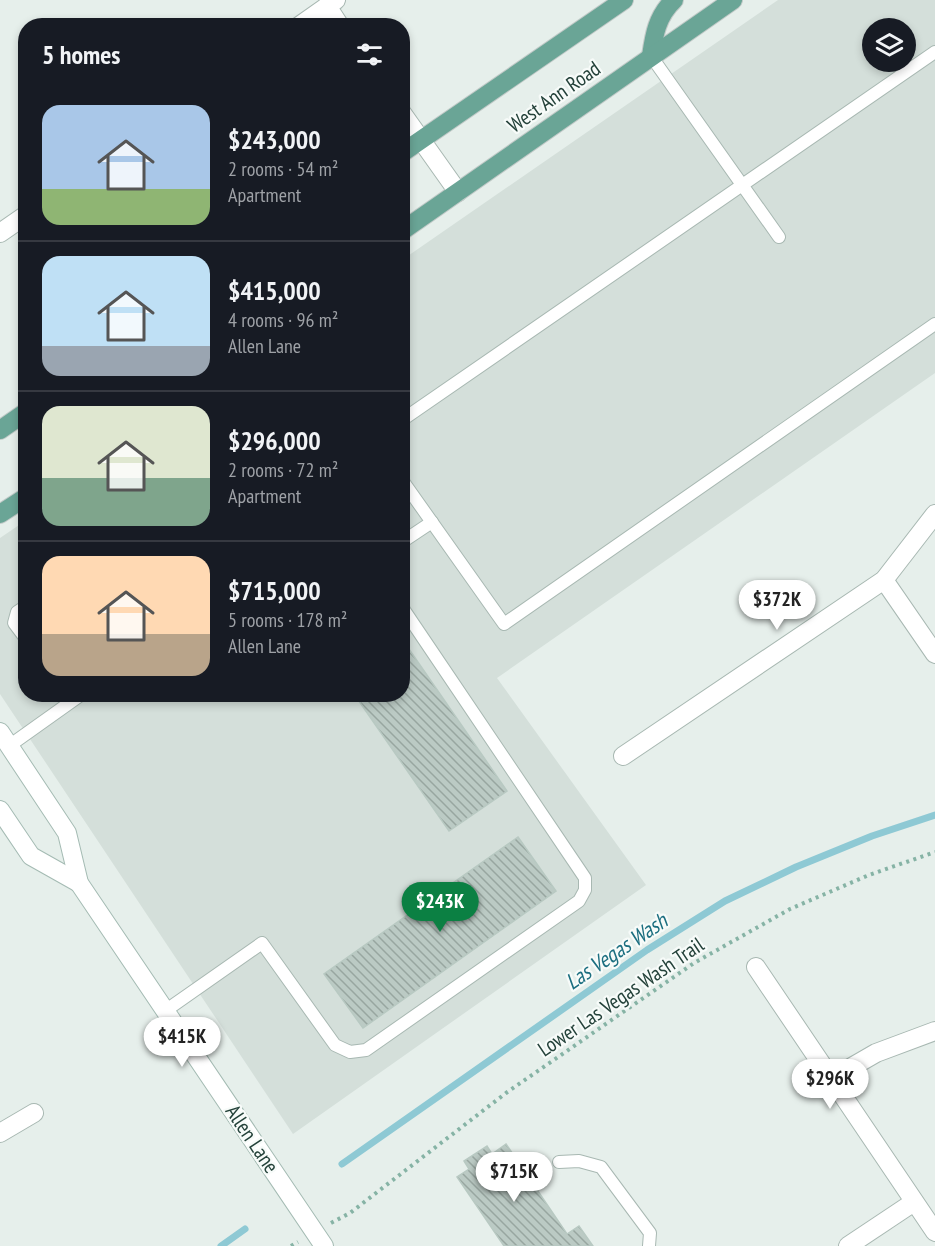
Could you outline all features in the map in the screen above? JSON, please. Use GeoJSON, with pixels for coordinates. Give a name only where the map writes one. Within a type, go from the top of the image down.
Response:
{"type":"FeatureCollection","features":[{"type":"Feature","properties":{"kind":"main road","name":"West Ann Road"},"geometry":{"type":"LineString","coordinates":[[410,148],[624,0]]}},
{"type":"Feature","properties":{"kind":"main road"},"geometry":{"type":"LineString","coordinates":[[651,56],[655,30],[661,16],[674,0]]}},
{"type":"Feature","properties":{"kind":"main road","name":"West Ann Road"},"geometry":{"type":"LineString","coordinates":[[410,225],[733,0]]}},
{"type":"Feature","properties":{"kind":"main road"},"geometry":{"type":"LineString","coordinates":[[0,430],[18,418]]}},
{"type":"Feature","properties":{"kind":"main road"},"geometry":{"type":"LineString","coordinates":[[0,514],[18,502]]}},
{"type":"Feature","properties":{"kind":"street"},"geometry":{"type":"LineString","coordinates":[[310,18],[332,3],[337,18]]}},
{"type":"Feature","properties":{"kind":"street"},"geometry":{"type":"LineString","coordinates":[[410,124],[458,192]]}},
{"type":"Feature","properties":{"kind":"street"},"geometry":{"type":"LineString","coordinates":[[0,232],[18,220]]}},
{"type":"Feature","properties":{"kind":"street"},"geometry":{"type":"LineString","coordinates":[[623,756],[884,580],[935,514]]}},
{"type":"Feature","properties":{"kind":"street"},"geometry":{"type":"LineString","coordinates":[[884,580],[935,654]]}},
{"type":"Feature","properties":{"kind":"street","name":"Allen Lane"},"geometry":{"type":"LineString","coordinates":[[5,739],[67,833],[79,883],[324,1246]]}},
{"type":"Feature","properties":{"kind":"street","name":"Allen Lane"},"geometry":{"type":"LineString","coordinates":[[0,810],[31,856],[79,883]]}},
{"type":"Feature","properties":{"kind":"street"},"geometry":{"type":"LineString","coordinates":[[756,967],[935,1232]]}},
{"type":"Feature","properties":{"kind":"street"},"geometry":{"type":"LineString","coordinates":[[831,1079],[876,1053],[935,1031]]}},
{"type":"Feature","properties":{"kind":"street"},"geometry":{"type":"LineString","coordinates":[[0,1133],[34,1113]]}},
{"type":"Feature","properties":{"kind":"street"},"geometry":{"type":"LineString","coordinates":[[848,1246],[914,1202]]}},
{"type":"Feature","properties":{"kind":"lane"},"geometry":{"type":"LineString","coordinates":[[410,414],[935,52]]}},
{"type":"Feature","properties":{"kind":"lane"},"geometry":{"type":"LineString","coordinates":[[651,56],[779,237]]}},
{"type":"Feature","properties":{"kind":"lane"},"geometry":{"type":"LineString","coordinates":[[410,491],[504,624],[935,324]]}},
{"type":"Feature","properties":{"kind":"lane"},"geometry":{"type":"LineString","coordinates":[[410,537],[432,522]]}},
{"type":"Feature","properties":{"kind":"lane"},"geometry":{"type":"LineString","coordinates":[[18,611],[14,623],[18,628]]}},
{"type":"Feature","properties":{"kind":"lane"},"geometry":{"type":"LineString","coordinates":[[165,1011],[262,944],[335,1045],[350,1052],[366,1050],[579,901],[585,890],[585,878],[410,619]]}},
{"type":"Feature","properties":{"kind":"lane"},"geometry":{"type":"LineString","coordinates":[[5,739],[65,702]]}},
{"type":"Feature","properties":{"kind":"lane"},"geometry":{"type":"LineString","coordinates":[[559,1162],[579,1161],[601,1167],[650,1233],[650,1246]]}},
{"type":"Feature","properties":{"kind":"path","name":"Lower Las Vegas Wash Trail"},"geometry":{"type":"LineString","coordinates":[[350,1213],[506,1093],[694,963],[790,909],[869,875],[935,852]]}},
{"type":"Feature","properties":{"kind":"shaded area"},"geometry":{"type":"Polygon","coordinates":[[[778,0],[935,0],[935,373],[497,678],[646,885],[293,1134],[0,694],[0,538],[18,526],[18,702],[410,702],[410,254],[778,0]]]}},
{"type":"Feature","properties":{"kind":"building"},"geometry":{"type":"Polygon","coordinates":[[[410,651],[507,791],[449,831],[360,702],[410,702],[410,651]]]}},
{"type":"Feature","properties":{"kind":"building"},"geometry":{"type":"Polygon","coordinates":[[[518,837],[556,891],[363,1028],[324,974],[518,837]]]}},
{"type":"Feature","properties":{"kind":"building"},"geometry":{"type":"Polygon","coordinates":[[[506,1144],[567,1234],[579,1226],[593,1246],[504,1246],[457,1177],[469,1169],[464,1161],[487,1146],[492,1154],[506,1144]]]}},
{"type":"Feature","properties":{"kind":"waterway","name":"Las Vegas Wash"},"geometry":{"type":"LineString","coordinates":[[342,1164],[647,950],[725,901],[796,867],[872,836],[935,815]]}},
{"type":"Feature","properties":{"kind":"waterway","name":"Las Vegas Wash"},"geometry":{"type":"LineString","coordinates":[[221,1246],[245,1229]]}}]}
